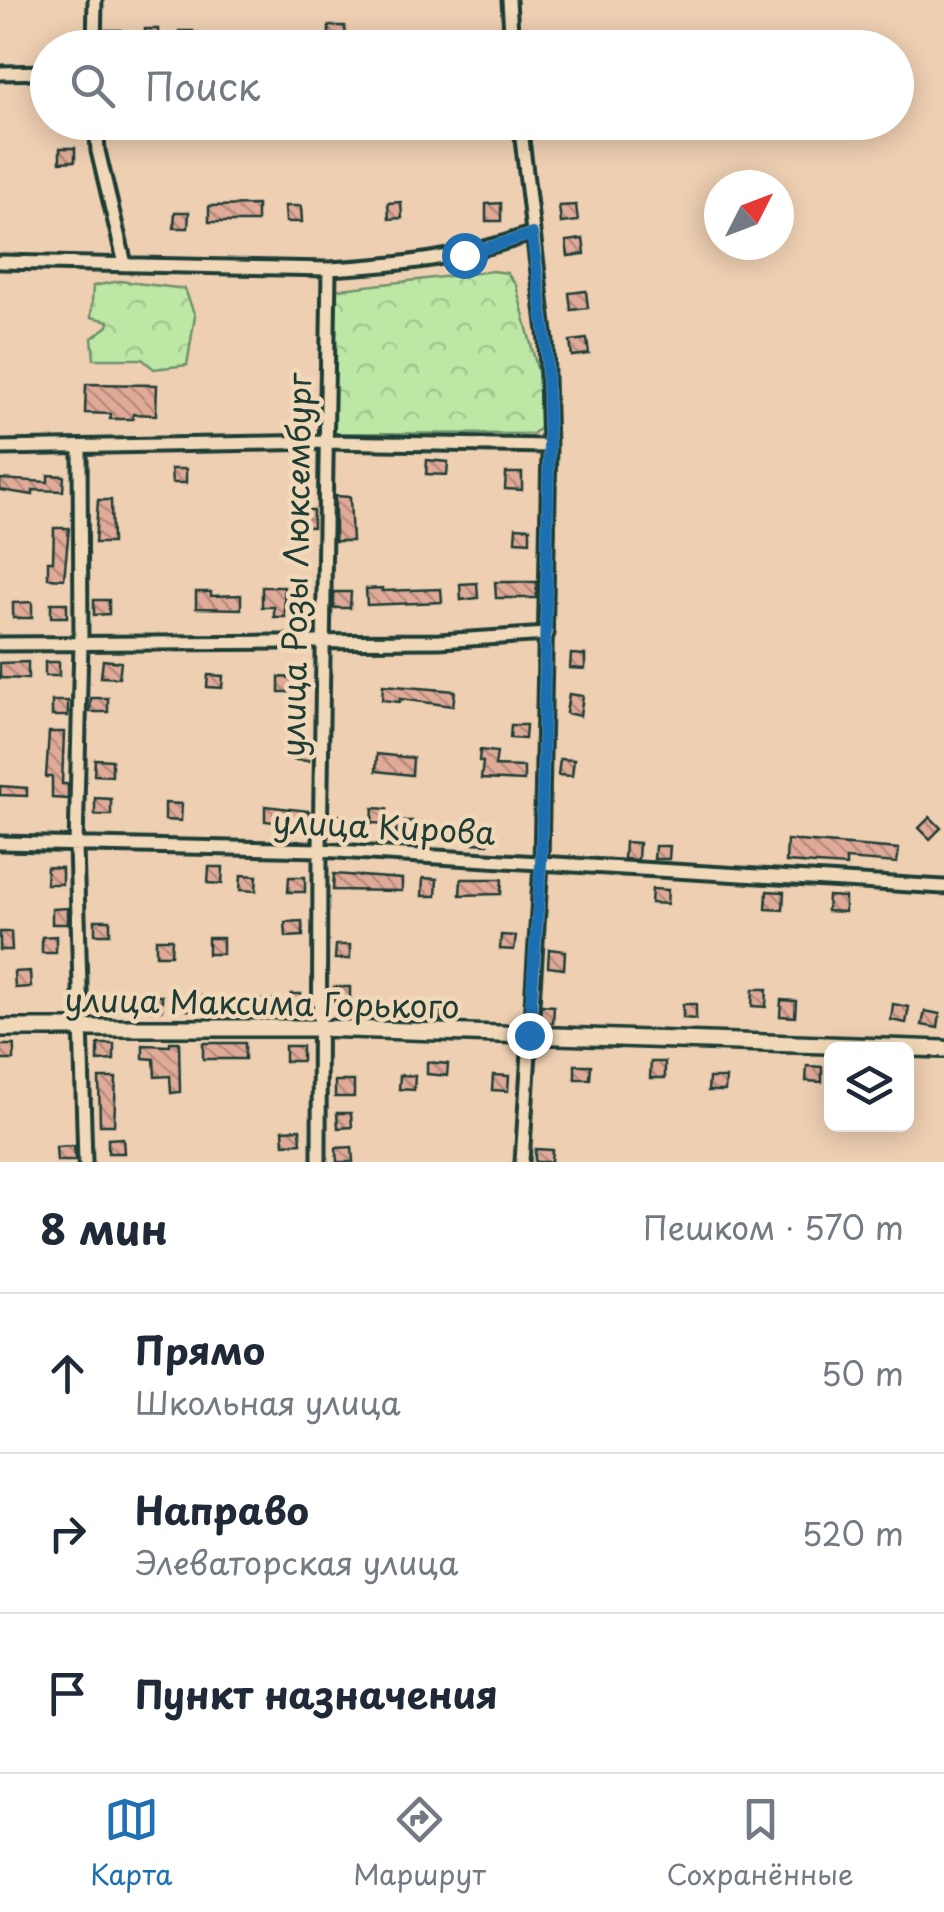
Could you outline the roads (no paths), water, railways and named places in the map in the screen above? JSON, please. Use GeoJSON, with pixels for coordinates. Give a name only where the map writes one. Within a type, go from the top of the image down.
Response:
{"type":"FeatureCollection","features":[{"type":"Feature","properties":{"kind":"street"},"geometry":{"type":"LineString","coordinates":[[94,30],[95,0]]}},
{"type":"Feature","properties":{"kind":"street"},"geometry":{"type":"LineString","coordinates":[[509,0],[511,30]]}},
{"type":"Feature","properties":{"kind":"street"},"geometry":{"type":"LineString","coordinates":[[0,73],[30,72]]}},
{"type":"Feature","properties":{"kind":"street"},"geometry":{"type":"LineString","coordinates":[[97,140],[125,264]]}},
{"type":"Feature","properties":{"kind":"street"},"geometry":{"type":"LineString","coordinates":[[522,140],[546,341],[549,446],[541,864],[522,1162]]}},
{"type":"Feature","properties":{"kind":"street"},"geometry":{"type":"LineString","coordinates":[[0,262],[329,269],[464,255],[532,234]]}},
{"type":"Feature","properties":{"kind":"street","name":"улица Розы Люксембург"},"geometry":{"type":"LineString","coordinates":[[320,1162],[318,1028],[329,269]]}},
{"type":"Feature","properties":{"kind":"street"},"geometry":{"type":"LineString","coordinates":[[0,448],[326,442],[549,446]]}},
{"type":"Feature","properties":{"kind":"street"},"geometry":{"type":"LineString","coordinates":[[80,449],[76,846],[85,1162]]}},
{"type":"Feature","properties":{"kind":"street"},"geometry":{"type":"LineString","coordinates":[[0,644],[439,641],[547,634]]}},
{"type":"Feature","properties":{"kind":"street","name":"улица Кирова"},"geometry":{"type":"LineString","coordinates":[[0,844],[320,850],[944,887]]}},
{"type":"Feature","properties":{"kind":"street","name":"улица Максима Горького"},"geometry":{"type":"LineString","coordinates":[[0,1028],[318,1028],[944,1050]]}}]}
